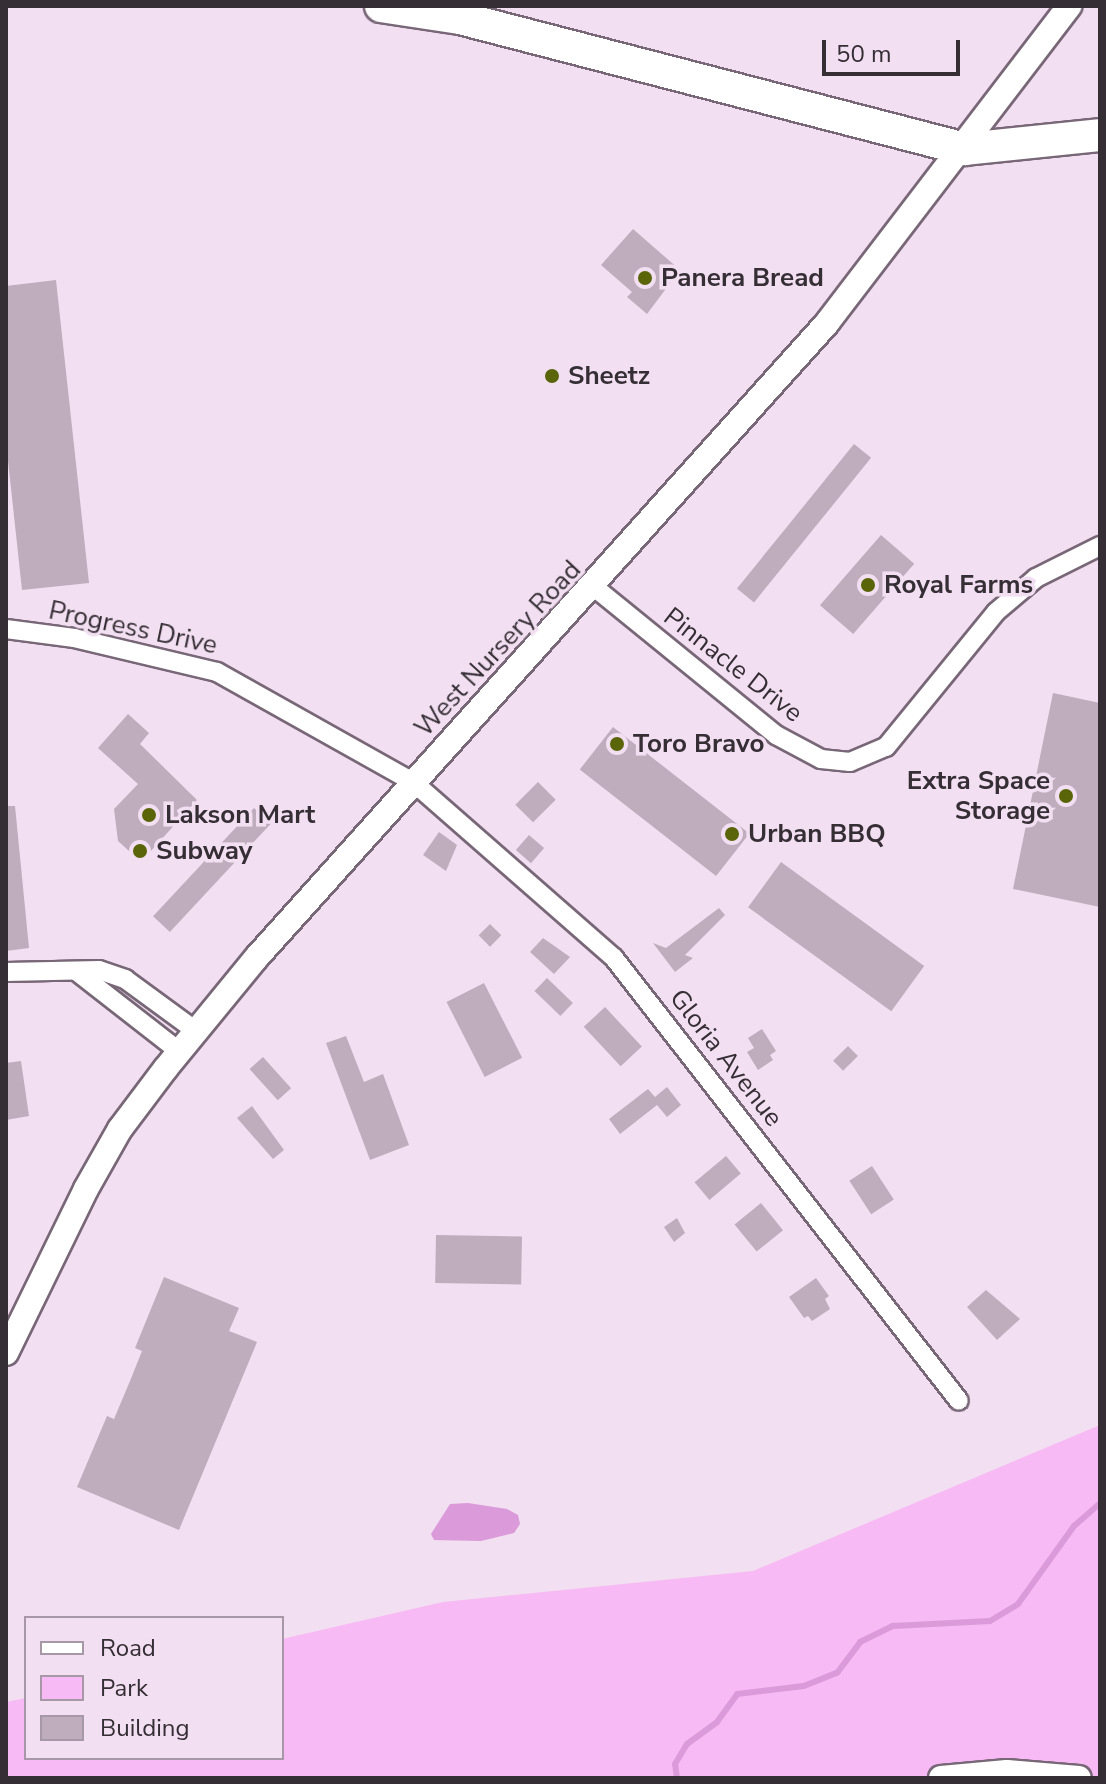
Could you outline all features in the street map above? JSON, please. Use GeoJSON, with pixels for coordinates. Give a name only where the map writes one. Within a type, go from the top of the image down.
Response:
{"type":"FeatureCollection","features":[{"type":"Feature","properties":{"kind":"highway"},"geometry":{"type":"LineString","coordinates":[[381,6],[474,21],[965,149],[1100,135]]}},
{"type":"Feature","properties":{"kind":"main road","name":"West Nursery Road"},"geometry":{"type":"LineString","coordinates":[[6,1353],[92,1177],[120,1129],[196,1031],[413,782],[594,587],[827,323],[965,149],[1069,6]]}},
{"type":"Feature","properties":{"kind":"main road"},"geometry":{"type":"LineString","coordinates":[[941,1778],[1007,1772],[1079,1778]]}},
{"type":"Feature","properties":{"kind":"street","name":"Pinnacle Drive"},"geometry":{"type":"LineString","coordinates":[[594,587],[776,735],[821,759],[850,762],[886,747],[1006,604],[1036,578],[1100,546]]}},
{"type":"Feature","properties":{"kind":"street","name":"Progress Drive"},"geometry":{"type":"LineString","coordinates":[[6,629],[74,638],[217,672],[413,782]]}},
{"type":"Feature","properties":{"kind":"street","name":"Gloria Avenue"},"geometry":{"type":"LineString","coordinates":[[413,782],[614,958],[959,1401]]}},
{"type":"Feature","properties":{"kind":"street"},"geometry":{"type":"LineString","coordinates":[[6,972],[99,970],[125,979],[196,1031]]}},
{"type":"Feature","properties":{"kind":"street"},"geometry":{"type":"LineString","coordinates":[[76,971],[180,1052]]}},
{"type":"Feature","properties":{"kind":"green space"},"geometry":{"type":"Polygon","coordinates":[[[1100,1425],[1100,1778],[6,1778],[6,1702],[24,1698],[24,1760],[284,1760],[284,1639],[443,1602],[753,1571],[1100,1425]]]}},
{"type":"Feature","properties":{"kind":"shaded area"},"geometry":{"type":"Polygon","coordinates":[[[468,1503],[507,1509],[518,1515],[520,1524],[514,1533],[481,1541],[434,1540],[431,1534],[450,1504],[468,1503]]]}},
{"type":"Feature","properties":{"kind":"building","name":"Panera Bread"},"geometry":{"type":"Polygon","coordinates":[[[633,229],[680,270],[647,314],[627,297],[632,292],[601,265],[633,229]]]}},
{"type":"Feature","properties":{"kind":"building"},"geometry":{"type":"Polygon","coordinates":[[[56,280],[89,583],[22,590],[6,442],[6,286],[56,280]]]}},
{"type":"Feature","properties":{"kind":"building"},"geometry":{"type":"Polygon","coordinates":[[[854,444],[871,458],[754,602],[737,589],[854,444]]]}},
{"type":"Feature","properties":{"kind":"building","name":"Royal Farms"},"geometry":{"type":"Polygon","coordinates":[[[881,535],[914,564],[853,634],[820,605],[881,535]]]}},
{"type":"Feature","properties":{"kind":"building","name":"Extra Space Storage"},"geometry":{"type":"Polygon","coordinates":[[[1053,693],[1100,703],[1100,907],[1013,889],[1053,693]]]}},
{"type":"Feature","properties":{"kind":"building","name":"Lakson Mart"},"geometry":{"type":"Polygon","coordinates":[[[128,714],[149,733],[140,744],[197,800],[141,862],[118,841],[114,809],[138,784],[98,748],[128,714]]]}},
{"type":"Feature","properties":{"kind":"building"},"geometry":{"type":"Polygon","coordinates":[[[613,727],[749,834],[716,876],[580,770],[613,727]]]}},
{"type":"Feature","properties":{"kind":"building"},"geometry":{"type":"Polygon","coordinates":[[[538,782],[556,800],[533,822],[515,805],[538,782]]]}},
{"type":"Feature","properties":{"kind":"building"},"geometry":{"type":"Polygon","coordinates":[[[6,806],[15,806],[29,948],[6,951],[6,806]]]}},
{"type":"Feature","properties":{"kind":"building"},"geometry":{"type":"Polygon","coordinates":[[[254,808],[271,824],[170,932],[153,916],[254,808]]]}},
{"type":"Feature","properties":{"kind":"building"},"geometry":{"type":"Polygon","coordinates":[[[439,832],[457,845],[446,871],[423,855],[439,832]]]}},
{"type":"Feature","properties":{"kind":"building"},"geometry":{"type":"Polygon","coordinates":[[[529,835],[544,848],[531,863],[516,850],[529,835]]]}},
{"type":"Feature","properties":{"kind":"building"},"geometry":{"type":"Polygon","coordinates":[[[781,862],[924,966],[891,1011],[748,907],[781,862]]]}},
{"type":"Feature","properties":{"kind":"building"},"geometry":{"type":"Polygon","coordinates":[[[719,908],[725,915],[685,955],[693,958],[675,972],[653,943],[666,948],[719,908]]]}},
{"type":"Feature","properties":{"kind":"building"},"geometry":{"type":"Polygon","coordinates":[[[490,924],[501,935],[490,947],[479,935],[490,924]]]}},
{"type":"Feature","properties":{"kind":"building"},"geometry":{"type":"Polygon","coordinates":[[[543,938],[570,957],[554,974],[530,952],[543,938]]]}},
{"type":"Feature","properties":{"kind":"building"},"geometry":{"type":"Polygon","coordinates":[[[547,978],[573,1003],[560,1016],[534,991],[547,978]]]}},
{"type":"Feature","properties":{"kind":"building"},"geometry":{"type":"Polygon","coordinates":[[[484,983],[522,1058],[485,1077],[447,1002],[484,983]]]}},
{"type":"Feature","properties":{"kind":"building"},"geometry":{"type":"Polygon","coordinates":[[[605,1007],[642,1046],[621,1066],[584,1027],[605,1007]]]}},
{"type":"Feature","properties":{"kind":"building"},"geometry":{"type":"Polygon","coordinates":[[[762,1029],[776,1051],[770,1055],[773,1060],[758,1070],[747,1052],[754,1048],[748,1038],[762,1029]]]}},
{"type":"Feature","properties":{"kind":"building"},"geometry":{"type":"Polygon","coordinates":[[[346,1036],[364,1082],[383,1074],[409,1145],[370,1160],[326,1043],[346,1036]]]}},
{"type":"Feature","properties":{"kind":"building"},"geometry":{"type":"Polygon","coordinates":[[[848,1046],[858,1056],[843,1071],[833,1061],[848,1046]]]}},
{"type":"Feature","properties":{"kind":"building"},"geometry":{"type":"Polygon","coordinates":[[[263,1057],[291,1088],[278,1100],[250,1069],[263,1057]]]}},
{"type":"Feature","properties":{"kind":"building"},"geometry":{"type":"Polygon","coordinates":[[[21,1061],[29,1116],[6,1120],[6,1063],[21,1061]]]}},
{"type":"Feature","properties":{"kind":"building"},"geometry":{"type":"Polygon","coordinates":[[[667,1087],[681,1105],[667,1117],[657,1105],[620,1134],[609,1119],[648,1089],[655,1097],[667,1087]]]}},
{"type":"Feature","properties":{"kind":"building"},"geometry":{"type":"Polygon","coordinates":[[[252,1106],[284,1150],[273,1159],[237,1118],[252,1106]]]}},
{"type":"Feature","properties":{"kind":"building"},"geometry":{"type":"Polygon","coordinates":[[[726,1156],[741,1174],[709,1200],[695,1182],[726,1156]]]}},
{"type":"Feature","properties":{"kind":"building"},"geometry":{"type":"Polygon","coordinates":[[[872,1166],[894,1200],[871,1214],[849,1181],[872,1166]]]}},
{"type":"Feature","properties":{"kind":"building"},"geometry":{"type":"Polygon","coordinates":[[[761,1203],[783,1230],[757,1252],[735,1224],[761,1203]]]}},
{"type":"Feature","properties":{"kind":"building"},"geometry":{"type":"Polygon","coordinates":[[[677,1218],[685,1233],[674,1242],[664,1227],[677,1218]]]}},
{"type":"Feature","properties":{"kind":"building"},"geometry":{"type":"Polygon","coordinates":[[[436,1235],[522,1237],[521,1284],[435,1283],[436,1235]]]}},
{"type":"Feature","properties":{"kind":"building"},"geometry":{"type":"Polygon","coordinates":[[[164,1277],[239,1308],[229,1331],[257,1342],[179,1530],[77,1487],[107,1416],[114,1419],[130,1381],[142,1351],[135,1348],[164,1277]]]}},
{"type":"Feature","properties":{"kind":"building"},"geometry":{"type":"Polygon","coordinates":[[[816,1278],[829,1296],[825,1299],[830,1309],[812,1321],[808,1316],[804,1318],[789,1297],[816,1278]]]}},
{"type":"Feature","properties":{"kind":"building"},"geometry":{"type":"Polygon","coordinates":[[[986,1290],[1020,1319],[997,1340],[967,1307],[986,1290]]]}},
{"type":"Feature","properties":{"kind":"waterway"},"geometry":{"type":"LineString","coordinates":[[677,1778],[675,1764],[687,1744],[717,1722],[737,1694],[804,1686],[837,1673],[860,1642],[893,1626],[990,1621],[1018,1604],[1074,1526],[1100,1503]]}},
{"type":"Feature","properties":{"kind":"place","name":"Panera Bread"},"geometry":{"type":"Point","coordinates":[645,278]}},
{"type":"Feature","properties":{"kind":"place","name":"Sheetz"},"geometry":{"type":"Point","coordinates":[552,376]}},
{"type":"Feature","properties":{"kind":"place","name":"Royal Farms"},"geometry":{"type":"Point","coordinates":[868,585]}},
{"type":"Feature","properties":{"kind":"place","name":"Toro Bravo"},"geometry":{"type":"Point","coordinates":[617,744]}},
{"type":"Feature","properties":{"kind":"place","name":"Extra Space Storage"},"geometry":{"type":"Point","coordinates":[1066,796]}},
{"type":"Feature","properties":{"kind":"place","name":"Lakson Mart"},"geometry":{"type":"Point","coordinates":[149,815]}},
{"type":"Feature","properties":{"kind":"place","name":"Urban BBQ"},"geometry":{"type":"Point","coordinates":[732,834]}},
{"type":"Feature","properties":{"kind":"place","name":"Subway"},"geometry":{"type":"Point","coordinates":[140,851]}}]}
